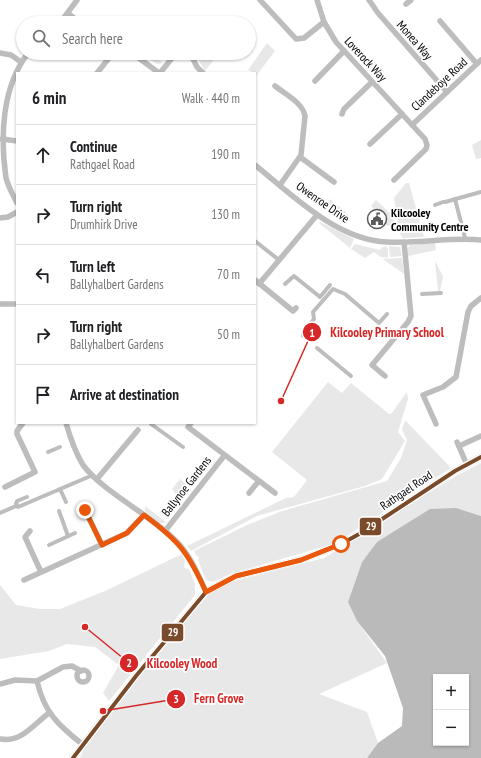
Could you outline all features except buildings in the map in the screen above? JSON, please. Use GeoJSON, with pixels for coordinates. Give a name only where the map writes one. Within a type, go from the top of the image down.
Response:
{"type":"FeatureCollection","features":[{"type":"Feature","properties":{"kind":"street"},"geometry":{"type":"LineString","coordinates":[[66,16],[77,0]]}},
{"type":"Feature","properties":{"kind":"street"},"geometry":{"type":"LineString","coordinates":[[260,0],[296,39],[304,38],[324,22]]}},
{"type":"Feature","properties":{"kind":"street","name":"Loverock Way"},"geometry":{"type":"LineString","coordinates":[[317,0],[324,22],[336,42],[425,139],[428,145],[426,149],[394,180]]}},
{"type":"Feature","properties":{"kind":"street","name":"Monea Way"},"geometry":{"type":"LineString","coordinates":[[369,0],[378,13],[447,92]]}},
{"type":"Feature","properties":{"kind":"street"},"geometry":{"type":"LineString","coordinates":[[406,4],[411,0]]}},
{"type":"Feature","properties":{"kind":"street"},"geometry":{"type":"LineString","coordinates":[[68,13],[72,16]]}},
{"type":"Feature","properties":{"kind":"street"},"geometry":{"type":"LineString","coordinates":[[440,21],[479,62]]}},
{"type":"Feature","properties":{"kind":"street"},"geometry":{"type":"LineString","coordinates":[[315,82],[344,51]]}},
{"type":"Feature","properties":{"kind":"street"},"geometry":{"type":"LineString","coordinates":[[0,53],[11,55],[16,58]]}},
{"type":"Feature","properties":{"kind":"street"},"geometry":{"type":"LineString","coordinates":[[17,72],[22,62],[19,60]]}},
{"type":"Feature","properties":{"kind":"street"},"geometry":{"type":"LineString","coordinates":[[98,72],[107,60]]}},
{"type":"Feature","properties":{"kind":"street"},"geometry":{"type":"LineString","coordinates":[[141,60],[158,72]]}},
{"type":"Feature","properties":{"kind":"street"},"geometry":{"type":"LineString","coordinates":[[160,72],[170,60]]}},
{"type":"Feature","properties":{"kind":"street"},"geometry":{"type":"LineString","coordinates":[[194,60],[202,72]]}},
{"type":"Feature","properties":{"kind":"street","name":"Clandeboye Road"},"geometry":{"type":"LineString","coordinates":[[412,125],[479,62]]}},
{"type":"Feature","properties":{"kind":"street"},"geometry":{"type":"LineString","coordinates":[[16,75],[2,105],[3,162],[7,179],[16,201]]}},
{"type":"Feature","properties":{"kind":"street"},"geometry":{"type":"LineString","coordinates":[[342,114],[344,109],[372,82]]}},
{"type":"Feature","properties":{"kind":"street"},"geometry":{"type":"LineString","coordinates":[[275,86],[299,104],[304,111],[300,157],[280,185]]}},
{"type":"Feature","properties":{"kind":"street"},"geometry":{"type":"LineString","coordinates":[[370,144],[402,114]]}},
{"type":"Feature","properties":{"kind":"street"},"geometry":{"type":"LineString","coordinates":[[2,140],[16,140]]}},
{"type":"Feature","properties":{"kind":"street"},"geometry":{"type":"LineString","coordinates":[[300,157],[334,182]]}},
{"type":"Feature","properties":{"kind":"street","name":"Owenroe Drive"},"geometry":{"type":"LineString","coordinates":[[256,166],[317,215],[339,229],[368,240],[388,242],[465,238],[481,240]]}},
{"type":"Feature","properties":{"kind":"street"},"geometry":{"type":"LineString","coordinates":[[435,205],[481,192]]}},
{"type":"Feature","properties":{"kind":"street"},"geometry":{"type":"LineString","coordinates":[[455,200],[465,238]]}},
{"type":"Feature","properties":{"kind":"street"},"geometry":{"type":"LineString","coordinates":[[0,218],[8,217],[16,213]]}},
{"type":"Feature","properties":{"kind":"street"},"geometry":{"type":"LineString","coordinates":[[296,308],[293,311],[257,282],[279,260],[317,215]]}},
{"type":"Feature","properties":{"kind":"street"},"geometry":{"type":"LineString","coordinates":[[256,242],[279,260]]}},
{"type":"Feature","properties":{"kind":"street"},"geometry":{"type":"LineString","coordinates":[[385,376],[372,365],[408,322],[411,316],[404,242]]}},
{"type":"Feature","properties":{"kind":"street"},"geometry":{"type":"LineString","coordinates":[[285,284],[295,275],[320,297],[330,285]]}},
{"type":"Feature","properties":{"kind":"street"},"geometry":{"type":"LineString","coordinates":[[303,336],[305,330],[314,319],[313,312],[333,289],[345,294],[379,323],[387,314]]}},
{"type":"Feature","properties":{"kind":"street"},"geometry":{"type":"LineString","coordinates":[[422,294],[441,293]]}},
{"type":"Feature","properties":{"kind":"street"},"geometry":{"type":"LineString","coordinates":[[436,424],[424,395],[443,387],[456,377],[468,312],[471,306],[481,298]]}},
{"type":"Feature","properties":{"kind":"street"},"geometry":{"type":"LineString","coordinates":[[0,304],[16,304]]}},
{"type":"Feature","properties":{"kind":"street"},"geometry":{"type":"LineString","coordinates":[[317,348],[351,376]]}},
{"type":"Feature","properties":{"kind":"street"},"geometry":{"type":"LineString","coordinates":[[5,487],[35,472],[17,434],[17,431],[22,424]]}},
{"type":"Feature","properties":{"kind":"street"},"geometry":{"type":"LineString","coordinates":[[66,424],[71,442],[84,465],[95,477],[165,531],[184,551],[206,592]]}},
{"type":"Feature","properties":{"kind":"street"},"geometry":{"type":"LineString","coordinates":[[151,424],[183,447]]}},
{"type":"Feature","properties":{"kind":"street","name":"Ballynoe Gardens"},"geometry":{"type":"LineString","coordinates":[[190,424],[188,427],[258,482],[275,493]]}},
{"type":"Feature","properties":{"kind":"street"},"geometry":{"type":"LineString","coordinates":[[16,504],[18,506],[95,477],[138,430]]}},
{"type":"Feature","properties":{"kind":"street"},"geometry":{"type":"LineString","coordinates":[[468,464],[458,444],[481,436]]}},
{"type":"Feature","properties":{"kind":"street"},"geometry":{"type":"LineString","coordinates":[[48,452],[60,447]]}},
{"type":"Feature","properties":{"kind":"street","name":"Ballynoe Gardens"},"geometry":{"type":"LineString","coordinates":[[165,531],[224,456]]}},
{"type":"Feature","properties":{"kind":"street","name":"Rathgael Road"},"geometry":{"type":"LineString","coordinates":[[73,758],[82,744],[170,634],[206,592],[236,576],[301,560],[341,544],[481,457]]}},
{"type":"Feature","properties":{"kind":"street"},"geometry":{"type":"LineString","coordinates":[[249,493],[258,482]]}},
{"type":"Feature","properties":{"kind":"street"},"geometry":{"type":"LineString","coordinates":[[60,489],[66,502]]}},
{"type":"Feature","properties":{"kind":"street"},"geometry":{"type":"LineString","coordinates":[[0,513],[16,504],[17,501],[27,497]]}},
{"type":"Feature","properties":{"kind":"street"},"geometry":{"type":"LineString","coordinates":[[85,510],[102,545]]}},
{"type":"Feature","properties":{"kind":"street"},"geometry":{"type":"LineString","coordinates":[[58,511],[68,536]]}},
{"type":"Feature","properties":{"kind":"street"},"geometry":{"type":"LineString","coordinates":[[24,580],[127,533],[144,515]]}},
{"type":"Feature","properties":{"kind":"street"},"geometry":{"type":"LineString","coordinates":[[30,531],[25,537],[41,572]]}},
{"type":"Feature","properties":{"kind":"street"},"geometry":{"type":"LineString","coordinates":[[49,545],[76,533]]}},
{"type":"Feature","properties":{"kind":"street"},"geometry":{"type":"LineString","coordinates":[[0,684],[15,680],[37,681],[63,667],[72,666],[81,671]]}},
{"type":"Feature","properties":{"kind":"street"},"geometry":{"type":"LineString","coordinates":[[37,681],[40,693],[49,713],[59,725],[82,744]]}},
{"type":"Feature","properties":{"kind":"street"},"geometry":{"type":"LineString","coordinates":[[0,735],[0,739],[8,741],[18,738],[49,713]]}},
{"type":"Feature","properties":{"kind":"shaded area"},"geometry":{"type":"Polygon","coordinates":[[[267,43],[275,51],[256,76],[256,72],[248,70],[267,43]]]}},
{"type":"Feature","properties":{"kind":"shaded area"},"geometry":{"type":"Polygon","coordinates":[[[151,60],[159,60],[163,63],[157,64],[151,60]]]}},
{"type":"Feature","properties":{"kind":"shaded area"},"geometry":{"type":"Polygon","coordinates":[[[199,60],[214,60],[205,71],[199,60]]]}},
{"type":"Feature","properties":{"kind":"shaded area"},"geometry":{"type":"Polygon","coordinates":[[[481,140],[481,158],[476,159],[472,145],[481,140]]]}},
{"type":"Feature","properties":{"kind":"shaded area"},"geometry":{"type":"Polygon","coordinates":[[[406,183],[409,183],[424,237],[403,238],[400,234],[394,198],[406,183]]]}},
{"type":"Feature","properties":{"kind":"shaded area"},"geometry":{"type":"Polygon","coordinates":[[[330,199],[346,212],[341,220],[325,207],[330,199]]]}},
{"type":"Feature","properties":{"kind":"shaded area"},"geometry":{"type":"Polygon","coordinates":[[[376,200],[392,215],[394,225],[388,226],[384,223],[386,218],[371,206],[376,200]]]}},
{"type":"Feature","properties":{"kind":"shaded area"},"geometry":{"type":"Polygon","coordinates":[[[320,222],[354,239],[350,248],[319,223],[320,222]]]}},
{"type":"Feature","properties":{"kind":"shaded area"},"geometry":{"type":"Polygon","coordinates":[[[435,243],[436,250],[408,256],[407,249],[410,245],[435,243]]]}},
{"type":"Feature","properties":{"kind":"shaded area"},"geometry":{"type":"Polygon","coordinates":[[[355,244],[380,250],[386,246],[388,249],[388,258],[381,257],[374,252],[365,258],[351,249],[355,244]]]}},
{"type":"Feature","properties":{"kind":"shaded area"},"geometry":{"type":"Polygon","coordinates":[[[389,246],[400,247],[402,256],[390,257],[389,246]]]}},
{"type":"Feature","properties":{"kind":"shaded area"},"geometry":{"type":"Polygon","coordinates":[[[401,258],[404,274],[383,259],[401,258]]]}},
{"type":"Feature","properties":{"kind":"shaded area"},"geometry":{"type":"Polygon","coordinates":[[[435,261],[443,276],[440,292],[438,292],[435,261]]]}},
{"type":"Feature","properties":{"kind":"shaded area"},"geometry":{"type":"Polygon","coordinates":[[[328,382],[342,393],[351,383],[389,414],[391,414],[407,392],[408,399],[398,432],[405,441],[382,479],[365,486],[257,516],[191,551],[187,546],[286,498],[294,497],[307,480],[272,452],[328,382]]]}},
{"type":"Feature","properties":{"kind":"shaded area"},"geometry":{"type":"Polygon","coordinates":[[[405,420],[451,468],[336,543],[230,574],[213,582],[206,580],[198,560],[199,557],[194,551],[247,525],[282,511],[387,481],[401,458],[407,440],[402,430],[405,420]]]}},
{"type":"Feature","properties":{"kind":"shaded area"},"geometry":{"type":"Polygon","coordinates":[[[481,463],[481,516],[458,509],[377,542],[362,562],[348,602],[357,621],[387,663],[319,694],[367,712],[378,743],[367,758],[80,758],[85,747],[171,634],[205,595],[227,583],[324,558],[456,476],[481,463]]]}},
{"type":"Feature","properties":{"kind":"shaded area"},"geometry":{"type":"Polygon","coordinates":[[[180,479],[188,486],[179,498],[172,489],[180,479]]]}},
{"type":"Feature","properties":{"kind":"shaded area"},"geometry":{"type":"Polygon","coordinates":[[[145,506],[167,523],[159,523],[145,511],[145,506]]]}},
{"type":"Feature","properties":{"kind":"shaded area"},"geometry":{"type":"Polygon","coordinates":[[[456,508],[481,516],[481,758],[367,758],[378,743],[402,726],[403,708],[385,656],[357,621],[348,602],[362,562],[377,542],[430,509],[456,508]]]}},
{"type":"Feature","properties":{"kind":"shaded area"},"geometry":{"type":"Polygon","coordinates":[[[182,554],[185,561],[184,568],[189,569],[195,584],[195,595],[109,701],[103,693],[119,665],[95,647],[67,644],[49,651],[0,659],[0,585],[16,605],[40,609],[60,609],[105,591],[182,554]]]}},
{"type":"Feature","properties":{"kind":"transit line","name":"29"},"geometry":{"type":"LineString","coordinates":[[73,758],[136,676],[206,592],[236,576],[301,560],[341,544],[361,533],[455,471],[481,457]]}},
{"type":"Feature","properties":{"kind":"place","name":"Kilcooley Community Centre"},"geometry":{"type":"Point","coordinates":[377,219]}},
{"type":"Feature","properties":{"kind":"place","name":"Kilcooley Primary School"},"geometry":{"type":"Point","coordinates":[281,401]}},
{"type":"Feature","properties":{"kind":"place","name":"Kilcooley Wood"},"geometry":{"type":"Point","coordinates":[85,627]}},
{"type":"Feature","properties":{"kind":"place","name":"Fern Grove"},"geometry":{"type":"Point","coordinates":[103,711]}},
{"type":"Feature","properties":{"kind":"route"},"geometry":{"type":"LineString","coordinates":[[85,510],[102,545],[127,533],[144,515],[165,531],[182,547],[193,565],[206,592],[222,582],[236,576],[301,560],[320,554],[341,544]]}}]}
